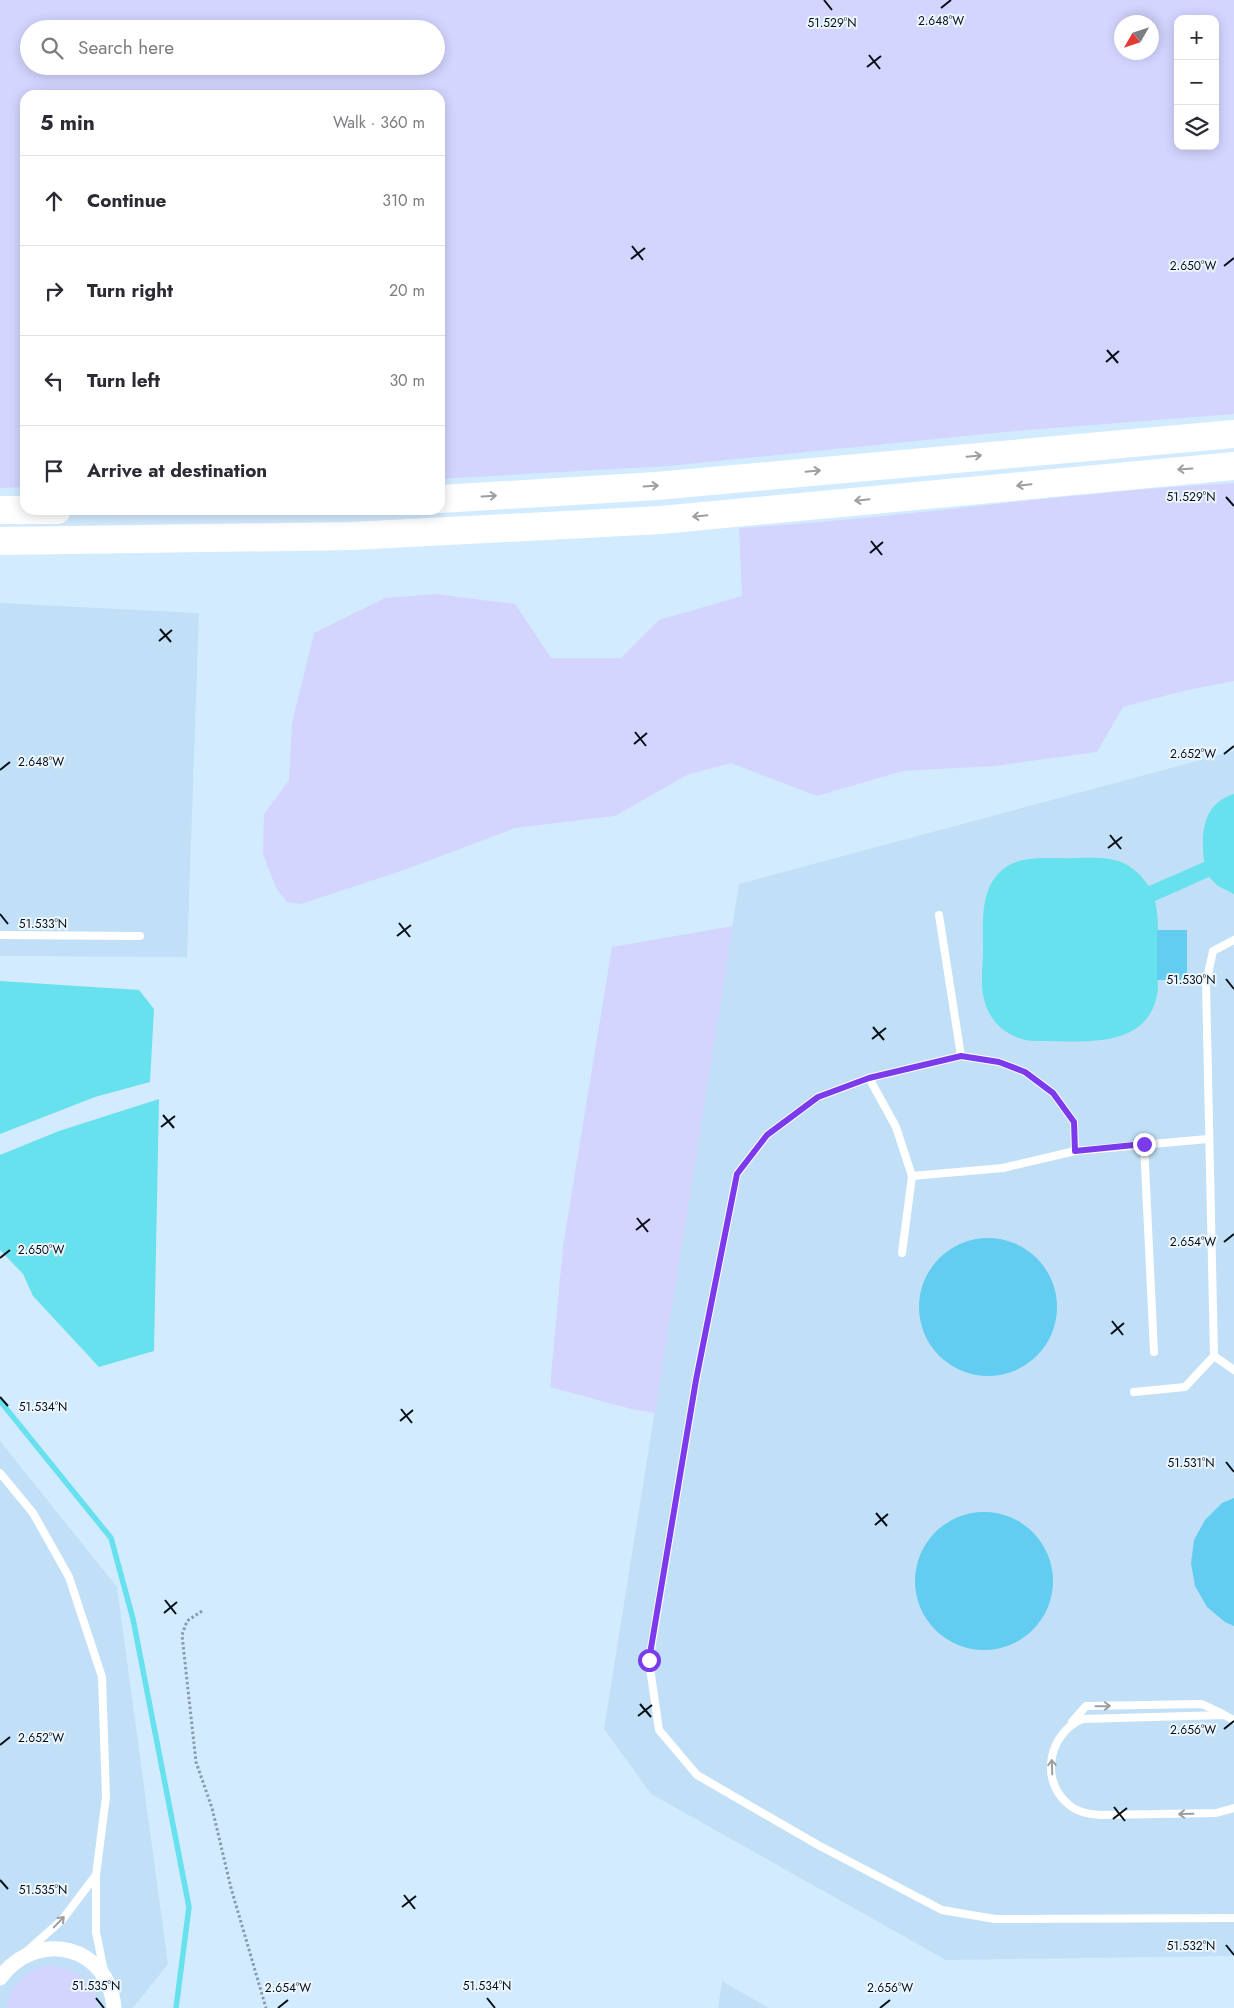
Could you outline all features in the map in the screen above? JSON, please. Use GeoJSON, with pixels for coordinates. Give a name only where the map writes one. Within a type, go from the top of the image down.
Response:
{"type":"FeatureCollection","features":[{"type":"Feature","properties":{"kind":"highway"},"geometry":{"type":"LineString","coordinates":[[445,499],[656,486],[1234,434]]}},
{"type":"Feature","properties":{"kind":"highway"},"geometry":{"type":"LineString","coordinates":[[0,541],[352,536],[661,520],[1234,466]]}},
{"type":"Feature","properties":{"kind":"highway"},"geometry":{"type":"LineString","coordinates":[[0,510],[20,510]]}},
{"type":"Feature","properties":{"kind":"street"},"geometry":{"type":"LineString","coordinates":[[0,1978],[5,1967],[24,1955],[42,1949],[58,1948],[74,1952],[89,1960],[105,1977],[113,1996],[114,2008]]}},
{"type":"Feature","properties":{"kind":"lane"},"geometry":{"type":"LineString","coordinates":[[939,915],[961,1056]]}},
{"type":"Feature","properties":{"kind":"lane"},"geometry":{"type":"LineString","coordinates":[[0,935],[140,936]]}},
{"type":"Feature","properties":{"kind":"lane"},"geometry":{"type":"LineString","coordinates":[[1134,1392],[1185,1388],[1214,1356],[1206,983],[1213,951],[1234,940]]}},
{"type":"Feature","properties":{"kind":"lane"},"geometry":{"type":"LineString","coordinates":[[1075,1151],[1074,1122],[1053,1093],[1025,1072],[999,1062],[961,1056],[869,1078],[818,1097],[767,1135],[737,1174],[696,1380],[649,1660],[658,1730],[697,1775],[818,1845],[942,1910],[995,1919],[1234,1918]]}},
{"type":"Feature","properties":{"kind":"lane"},"geometry":{"type":"LineString","coordinates":[[869,1078],[896,1127],[912,1176],[902,1253]]}},
{"type":"Feature","properties":{"kind":"lane"},"geometry":{"type":"LineString","coordinates":[[912,1176],[1003,1168],[1075,1151],[1208,1139]]}},
{"type":"Feature","properties":{"kind":"lane"},"geometry":{"type":"LineString","coordinates":[[1144,1144],[1154,1352]]}},
{"type":"Feature","properties":{"kind":"lane"},"geometry":{"type":"LineString","coordinates":[[1214,1356],[1234,1370]]}},
{"type":"Feature","properties":{"kind":"lane"},"geometry":{"type":"LineString","coordinates":[[0,1473],[33,1513],[69,1577],[102,1677],[106,1797],[96,1876],[96,1932],[105,1977]]}},
{"type":"Feature","properties":{"kind":"lane"},"geometry":{"type":"LineString","coordinates":[[1234,1720],[1202,1704],[1086,1706],[1054,1744],[1052,1754],[1052,1775],[1059,1794],[1074,1808],[1100,1816],[1216,1813],[1234,1808]]}},
{"type":"Feature","properties":{"kind":"lane"},"geometry":{"type":"LineString","coordinates":[[1065,1730],[1082,1719],[1224,1715]]}},
{"type":"Feature","properties":{"kind":"lane"},"geometry":{"type":"LineString","coordinates":[[24,1955],[62,1920],[96,1876]]}},
{"type":"Feature","properties":{"kind":"path"},"geometry":{"type":"LineString","coordinates":[[202,1611],[187,1621],[182,1635],[196,1762],[212,1808],[231,1888],[266,2008]]}},
{"type":"Feature","properties":{"kind":"shaded area"},"geometry":{"type":"Polygon","coordinates":[[[0,0],[1234,0],[1234,414],[1015,431],[668,466],[445,479],[445,90],[20,90],[20,487],[0,488],[0,0]]]}},
{"type":"Feature","properties":{"kind":"shaded area"},"geometry":{"type":"Polygon","coordinates":[[[1234,483],[1234,681],[1183,691],[1123,707],[1097,752],[995,766],[903,771],[817,796],[731,763],[687,775],[615,816],[515,828],[404,870],[301,904],[287,902],[276,888],[263,854],[264,814],[289,780],[292,723],[314,633],[385,598],[435,594],[515,604],[551,658],[621,658],[659,620],[742,596],[739,528],[863,518],[1110,492],[1234,483]]]}},
{"type":"Feature","properties":{"kind":"shaded area"},"geometry":{"type":"Polygon","coordinates":[[[0,603],[199,613],[187,957],[0,956],[0,603]]]}},
{"type":"Feature","properties":{"kind":"shaded area"},"geometry":{"type":"Polygon","coordinates":[[[1234,751],[1234,1956],[946,1960],[651,1794],[604,1729],[739,884],[1234,751]]]}},
{"type":"Feature","properties":{"kind":"shaded area"},"geometry":{"type":"Polygon","coordinates":[[[1234,794],[1234,894],[1218,886],[1209,877],[1155,901],[1158,925],[1158,991],[1150,1013],[1139,1026],[1125,1034],[1108,1039],[1036,1041],[1018,1038],[1002,1029],[996,1023],[987,1008],[983,993],[983,915],[988,892],[992,882],[999,873],[1009,865],[1025,860],[1042,858],[1099,858],[1126,864],[1134,869],[1149,886],[1204,862],[1203,841],[1206,821],[1215,805],[1234,794]]]}},
{"type":"Feature","properties":{"kind":"shaded area"},"geometry":{"type":"Polygon","coordinates":[[[733,926],[655,1413],[631,1409],[550,1387],[563,1246],[612,947],[733,926]]]}},
{"type":"Feature","properties":{"kind":"shaded area"},"geometry":{"type":"Polygon","coordinates":[[[0,981],[139,990],[154,1009],[150,1082],[95,1097],[0,1134],[0,981]]]}},
{"type":"Feature","properties":{"kind":"shaded area"},"geometry":{"type":"Polygon","coordinates":[[[159,1099],[154,1351],[99,1367],[33,1296],[23,1274],[0,1250],[0,1155],[59,1131],[159,1099]]]}},
{"type":"Feature","properties":{"kind":"shaded area"},"geometry":{"type":"Polygon","coordinates":[[[0,1441],[117,1587],[168,1964],[133,2008],[0,2008],[0,1441]]]}},
{"type":"Feature","properties":{"kind":"shaded area"},"geometry":{"type":"Polygon","coordinates":[[[44,1966],[64,1968],[80,1976],[92,1989],[98,2008],[7,2008],[11,1993],[19,1981],[30,1972],[44,1966]]]}},
{"type":"Feature","properties":{"kind":"shaded area"},"geometry":{"type":"Polygon","coordinates":[[[722,1981],[769,2008],[718,2008],[722,1981]]]}},
{"type":"Feature","properties":{"kind":"building"},"geometry":{"type":"Polygon","coordinates":[[[1157,930],[1187,930],[1187,980],[1157,980],[1157,930]]]}},
{"type":"Feature","properties":{"kind":"building"},"geometry":{"type":"Polygon","coordinates":[[[988,1238],[1002,1239],[1015,1243],[1027,1249],[1037,1258],[1046,1268],[1052,1280],[1056,1293],[1056,1321],[1052,1334],[1046,1346],[1037,1356],[1027,1365],[1015,1371],[1002,1375],[988,1376],[974,1375],[961,1371],[949,1365],[939,1356],[930,1346],[924,1334],[920,1321],[919,1307],[920,1293],[924,1280],[930,1268],[939,1258],[949,1249],[961,1243],[974,1239],[988,1238]]]}},
{"type":"Feature","properties":{"kind":"building"},"geometry":{"type":"Polygon","coordinates":[[[1234,1498],[1234,1626],[1225,1622],[1207,1607],[1195,1586],[1191,1563],[1194,1540],[1205,1520],[1222,1503],[1234,1498]]]}},
{"type":"Feature","properties":{"kind":"building"},"geometry":{"type":"Polygon","coordinates":[[[984,1512],[998,1513],[1011,1517],[1023,1523],[1033,1532],[1042,1542],[1048,1554],[1052,1567],[1052,1595],[1048,1608],[1042,1620],[1033,1630],[1023,1639],[1011,1645],[998,1649],[984,1650],[970,1649],[957,1645],[945,1639],[935,1630],[926,1620],[920,1608],[916,1595],[915,1581],[916,1567],[920,1554],[926,1542],[935,1532],[945,1523],[957,1517],[970,1513],[984,1512]]]}},
{"type":"Feature","properties":{"kind":"waterway"},"geometry":{"type":"LineString","coordinates":[[0,1401],[111,1538],[133,1619],[189,1907],[176,2008]]}},
{"type":"Feature","properties":{"kind":"route"},"geometry":{"type":"LineString","coordinates":[[649,1660],[696,1380],[737,1174],[767,1135],[818,1097],[869,1078],[961,1056],[999,1062],[1025,1072],[1053,1093],[1074,1122],[1075,1151],[1144,1144]]}}]}
